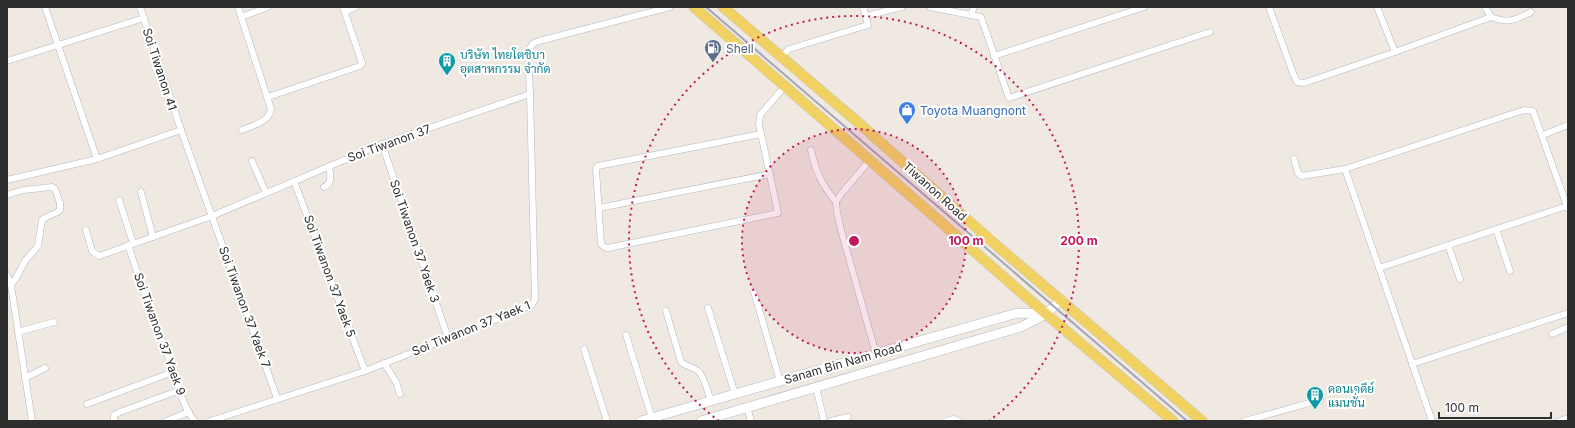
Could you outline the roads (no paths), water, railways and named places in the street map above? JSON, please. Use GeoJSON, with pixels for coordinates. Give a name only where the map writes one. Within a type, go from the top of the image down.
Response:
{"type":"FeatureCollection","features":[{"type":"Feature","properties":{"kind":"main road","name":"Tiwanon Road"},"geometry":{"type":"LineString","coordinates":[[694,7],[1046,314],[1173,421]]}},
{"type":"Feature","properties":{"kind":"main road","name":"Tiwanon Road"},"geometry":{"type":"LineString","coordinates":[[723,7],[1202,421]]}},
{"type":"Feature","properties":{"kind":"main road","name":"Sanam Bin Nam Road"},"geometry":{"type":"LineString","coordinates":[[701,421],[1021,327],[1046,314],[1061,300]]}},
{"type":"Feature","properties":{"kind":"main road","name":"Sanam Bin Nam Road"},"geometry":{"type":"LineString","coordinates":[[641,421],[1017,313],[1046,314]]}},
{"type":"Feature","properties":{"kind":"street"},"geometry":{"type":"LineString","coordinates":[[45,7],[97,159]]}},
{"type":"Feature","properties":{"kind":"street","name":"Soi Tiwanon 41"},"geometry":{"type":"LineString","coordinates":[[140,7],[181,130],[212,216]]}},
{"type":"Feature","properties":{"kind":"street"},"geometry":{"type":"LineString","coordinates":[[238,7],[272,109],[270,115],[265,120],[242,130]]}},
{"type":"Feature","properties":{"kind":"street"},"geometry":{"type":"LineString","coordinates":[[241,16],[268,7]]}},
{"type":"Feature","properties":{"kind":"street"},"geometry":{"type":"LineString","coordinates":[[268,97],[357,68],[362,62],[344,10],[356,7]]}},
{"type":"Feature","properties":{"kind":"street"},"geometry":{"type":"LineString","coordinates":[[530,94],[528,53],[532,44],[539,40],[670,7]]}},
{"type":"Feature","properties":{"kind":"street"},"geometry":{"type":"LineString","coordinates":[[781,57],[789,49],[868,25],[863,7]]}},
{"type":"Feature","properties":{"kind":"street"},"geometry":{"type":"LineString","coordinates":[[866,16],[902,7]]}},
{"type":"Feature","properties":{"kind":"street"},"geometry":{"type":"LineString","coordinates":[[930,7],[981,18],[1009,98],[1210,32]]}},
{"type":"Feature","properties":{"kind":"street"},"geometry":{"type":"LineString","coordinates":[[971,15],[974,7]]}},
{"type":"Feature","properties":{"kind":"street"},"geometry":{"type":"LineString","coordinates":[[994,56],[1144,7]]}},
{"type":"Feature","properties":{"kind":"street"},"geometry":{"type":"LineString","coordinates":[[1269,7],[1297,82],[1304,83],[1396,52],[1491,17],[1506,21],[1514,20],[1531,12]]}},
{"type":"Feature","properties":{"kind":"street"},"geometry":{"type":"LineString","coordinates":[[1377,7],[1396,52]]}},
{"type":"Feature","properties":{"kind":"street"},"geometry":{"type":"LineString","coordinates":[[1486,7],[1491,17]]}},
{"type":"Feature","properties":{"kind":"street"},"geometry":{"type":"LineString","coordinates":[[7,60],[144,18]]}},
{"type":"Feature","properties":{"kind":"street"},"geometry":{"type":"LineString","coordinates":[[761,134],[598,166],[596,169],[601,244],[608,248],[778,213],[759,124],[760,115],[786,86]]}},
{"type":"Feature","properties":{"kind":"street","name":"Soi Tiwanon 37"},"geometry":{"type":"LineString","coordinates":[[86,230],[92,251],[98,256],[212,216],[382,144],[530,94]]}},
{"type":"Feature","properties":{"kind":"street","name":"Soi Tiwanon 37 Yaek 1"},"geometry":{"type":"LineString","coordinates":[[210,421],[277,398],[365,371],[532,305],[534,302],[530,94]]}},
{"type":"Feature","properties":{"kind":"street"},"geometry":{"type":"LineString","coordinates":[[1294,160],[1298,173],[1302,176],[1345,169],[1524,110],[1533,111],[1543,135],[1567,207],[1380,268]]}},
{"type":"Feature","properties":{"kind":"street"},"geometry":{"type":"LineString","coordinates":[[1543,135],[1568,125]]}},
{"type":"Feature","properties":{"kind":"street"},"geometry":{"type":"LineString","coordinates":[[7,179],[97,159],[181,130]]}},
{"type":"Feature","properties":{"kind":"street","name":"Soi Tiwanon 37 Yaek 3"},"geometry":{"type":"LineString","coordinates":[[382,144],[448,338]]}},
{"type":"Feature","properties":{"kind":"street"},"geometry":{"type":"LineString","coordinates":[[811,150],[815,169],[827,191],[836,202],[841,230],[876,354]]}},
{"type":"Feature","properties":{"kind":"street"},"geometry":{"type":"LineString","coordinates":[[836,202],[870,160]]}},
{"type":"Feature","properties":{"kind":"street"},"geometry":{"type":"LineString","coordinates":[[252,161],[266,193]]}},
{"type":"Feature","properties":{"kind":"street"},"geometry":{"type":"LineString","coordinates":[[324,187],[329,185],[330,181],[328,166]]}},
{"type":"Feature","properties":{"kind":"street"},"geometry":{"type":"LineString","coordinates":[[1345,169],[1432,421]]}},
{"type":"Feature","properties":{"kind":"street"},"geometry":{"type":"LineString","coordinates":[[599,208],[770,174]]}},
{"type":"Feature","properties":{"kind":"street","name":"Soi Tiwanon 37 Yaek 5"},"geometry":{"type":"LineString","coordinates":[[294,181],[365,371]]}},
{"type":"Feature","properties":{"kind":"street"},"geometry":{"type":"LineString","coordinates":[[7,195],[24,190],[52,187],[55,189],[60,203],[60,210],[56,214],[45,217],[42,220],[38,246],[25,261],[11,285]]}},
{"type":"Feature","properties":{"kind":"street"},"geometry":{"type":"LineString","coordinates":[[141,192],[153,237]]}},
{"type":"Feature","properties":{"kind":"street","name":"Soi Tiwanon 37 Yaek 9"},"geometry":{"type":"LineString","coordinates":[[119,200],[145,295],[180,390],[189,412],[195,421]]}},
{"type":"Feature","properties":{"kind":"street","name":"Soi Tiwanon 37 Yaek 7"},"geometry":{"type":"LineString","coordinates":[[212,216],[277,398]]}},
{"type":"Feature","properties":{"kind":"street"},"geometry":{"type":"LineString","coordinates":[[1496,229],[1510,271]]}},
{"type":"Feature","properties":{"kind":"street"},"geometry":{"type":"LineString","coordinates":[[1448,245],[1460,279]]}},
{"type":"Feature","properties":{"kind":"street"},"geometry":{"type":"LineString","coordinates":[[7,275],[11,285],[32,421]]}},
{"type":"Feature","properties":{"kind":"street"},"geometry":{"type":"LineString","coordinates":[[754,292],[780,381]]}},
{"type":"Feature","properties":{"kind":"street"},"geometry":{"type":"LineString","coordinates":[[708,308],[735,394]]}},
{"type":"Feature","properties":{"kind":"street"},"geometry":{"type":"LineString","coordinates":[[666,311],[681,362],[686,367],[691,367],[700,372],[711,401]]}},
{"type":"Feature","properties":{"kind":"street"},"geometry":{"type":"LineString","coordinates":[[1412,364],[1568,314]]}},
{"type":"Feature","properties":{"kind":"street"},"geometry":{"type":"LineString","coordinates":[[18,332],[54,322]]}},
{"type":"Feature","properties":{"kind":"street"},"geometry":{"type":"LineString","coordinates":[[1552,334],[1568,327]]}},
{"type":"Feature","properties":{"kind":"street"},"geometry":{"type":"LineString","coordinates":[[626,335],[652,418]]}},
{"type":"Feature","properties":{"kind":"street"},"geometry":{"type":"LineString","coordinates":[[584,349],[607,421]]}},
{"type":"Feature","properties":{"kind":"street"},"geometry":{"type":"LineString","coordinates":[[384,363],[396,382],[400,394]]}},
{"type":"Feature","properties":{"kind":"street"},"geometry":{"type":"LineString","coordinates":[[25,378],[45,368]]}},
{"type":"Feature","properties":{"kind":"street"},"geometry":{"type":"LineString","coordinates":[[87,404],[173,372]]}},
{"type":"Feature","properties":{"kind":"street"},"geometry":{"type":"LineString","coordinates":[[816,387],[824,421]]}},
{"type":"Feature","properties":{"kind":"street"},"geometry":{"type":"LineString","coordinates":[[114,421],[114,415],[120,412],[180,390]]}},
{"type":"Feature","properties":{"kind":"street"},"geometry":{"type":"LineString","coordinates":[[1246,421],[1320,400]]}},
{"type":"Feature","properties":{"kind":"street"},"geometry":{"type":"LineString","coordinates":[[747,407],[750,421]]}},
{"type":"Feature","properties":{"kind":"street"},"geometry":{"type":"LineString","coordinates":[[166,421],[189,412]]}},
{"type":"Feature","properties":{"kind":"street"},"geometry":{"type":"LineString","coordinates":[[832,421],[848,417]]}},
{"type":"Feature","properties":{"kind":"street"},"geometry":{"type":"LineString","coordinates":[[1560,421],[1568,418]]}},
{"type":"Feature","properties":{"kind":"street"},"geometry":{"type":"LineString","coordinates":[[947,421],[954,419],[960,421]]}},
{"type":"Feature","properties":{"kind":"railway"},"geometry":{"type":"LineString","coordinates":[[706,7],[1187,421]]}},
{"type":"Feature","properties":{"kind":"place","name":"Shell"},"geometry":{"type":"Point","coordinates":[713,63]}},
{"type":"Feature","properties":{"kind":"place","name":"บริษัท ไทยโตชิบา อุตสาหกรรม จำกัด"},"geometry":{"type":"Point","coordinates":[447,76]}},
{"type":"Feature","properties":{"kind":"place","name":"Toyota Muangnont"},"geometry":{"type":"Point","coordinates":[907,125]}},
{"type":"Feature","properties":{"kind":"place","name":"ดอนเจดีย์ แมนชั่น"},"geometry":{"type":"Point","coordinates":[1315,410]}}]}
